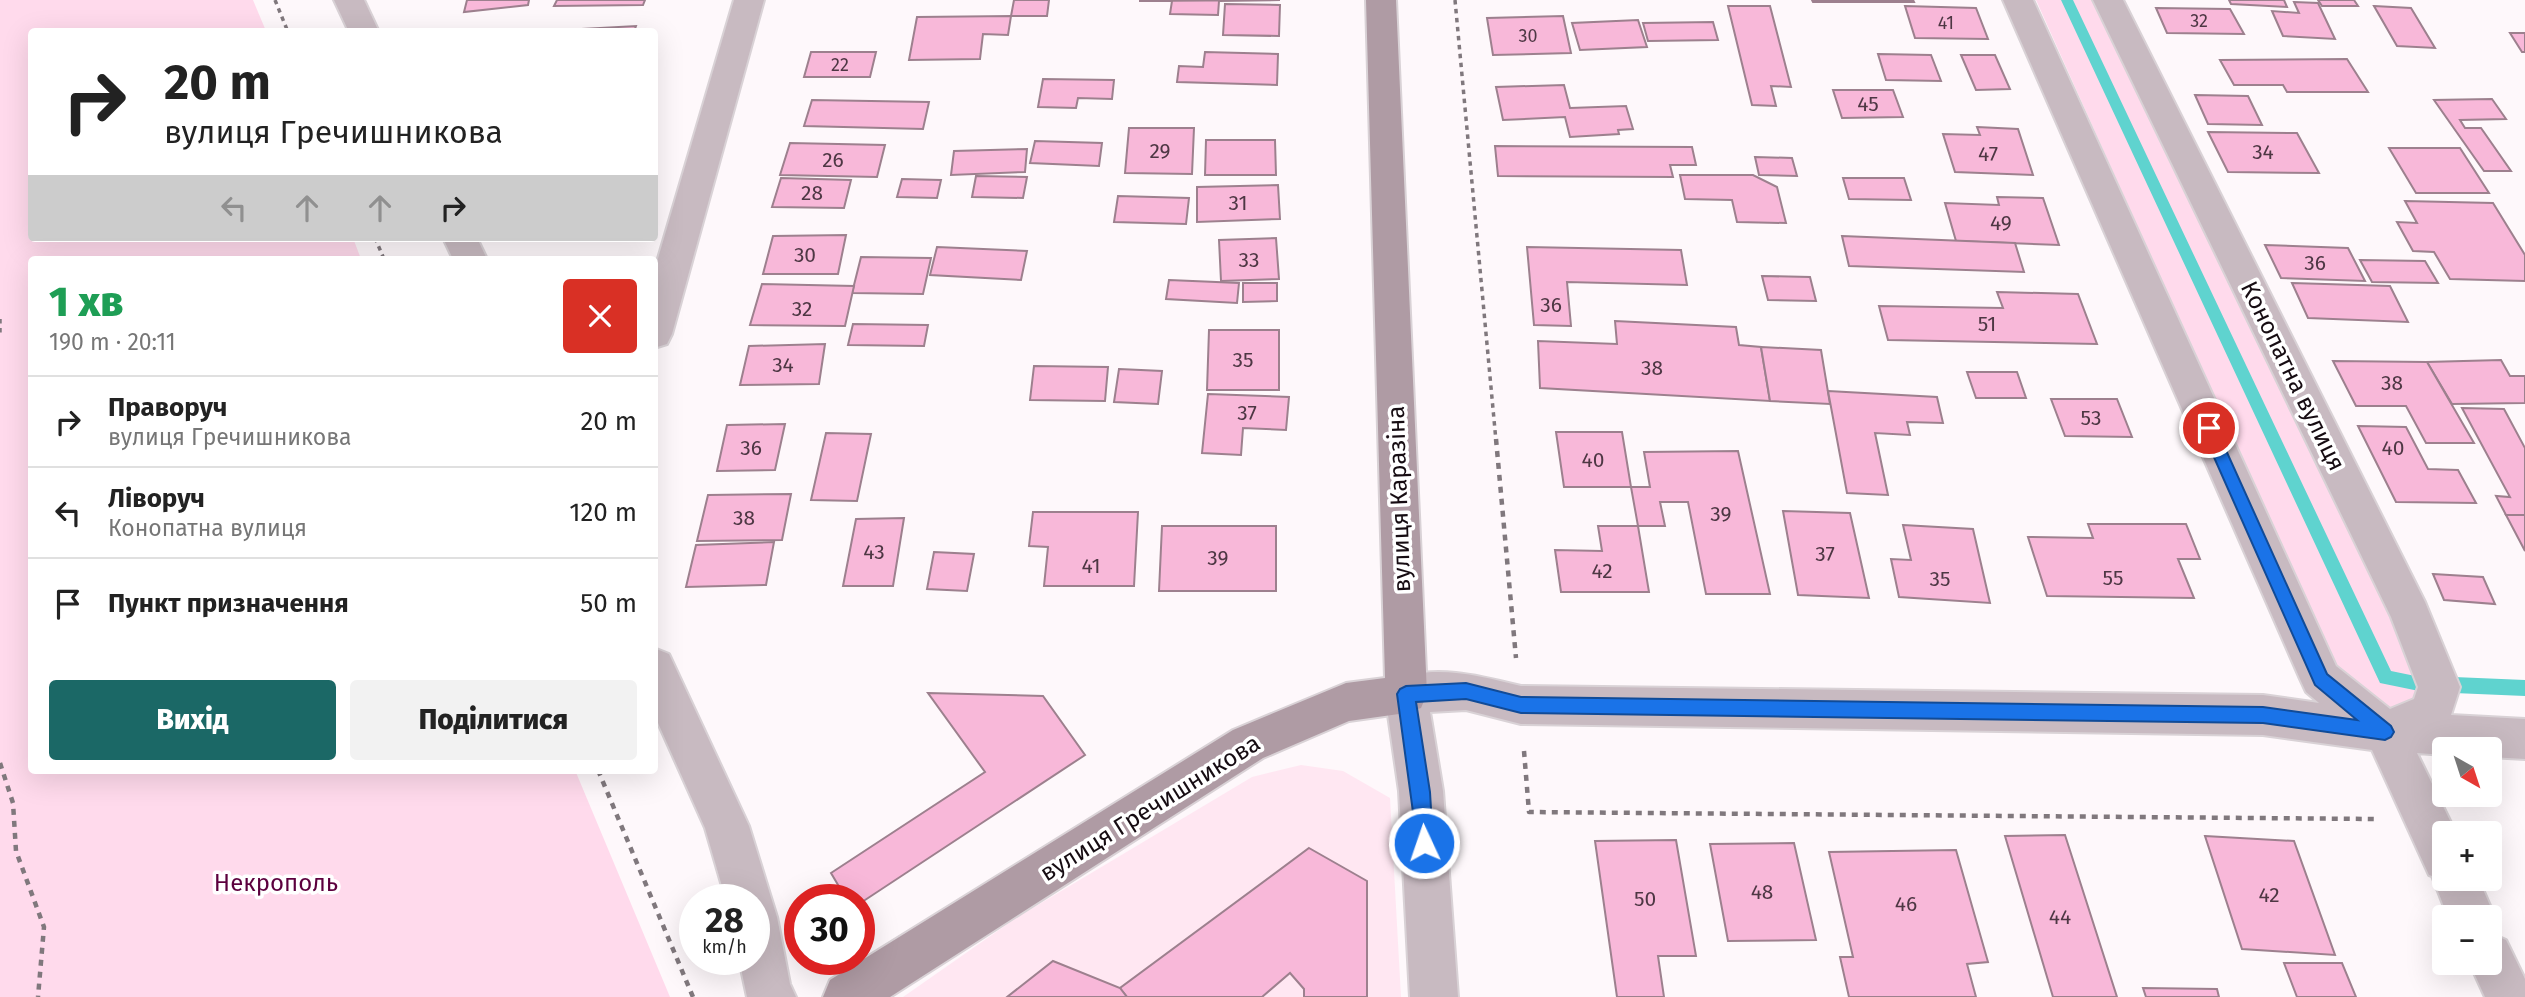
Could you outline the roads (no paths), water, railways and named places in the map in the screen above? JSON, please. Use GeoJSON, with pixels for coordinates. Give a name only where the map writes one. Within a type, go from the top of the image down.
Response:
{"type":"FeatureCollection","features":[{"type":"Feature","properties":{"kind":"main road","name":"вулиця Каразіна"},"geometry":{"type":"LineString","coordinates":[[1381,0],[1406,694]]}},
{"type":"Feature","properties":{"kind":"main road","name":"вулиця Гречишникова"},"geometry":{"type":"LineString","coordinates":[[847,997],[1248,744],[1346,702],[1406,694]]}},
{"type":"Feature","properties":{"kind":"street"},"geometry":{"type":"LineString","coordinates":[[349,0],[362,28]]}},
{"type":"Feature","properties":{"kind":"street"},"geometry":{"type":"LineString","coordinates":[[658,320],[749,0]]}},
{"type":"Feature","properties":{"kind":"street"},"geometry":{"type":"LineString","coordinates":[[2018,0],[2321,679],[2385,732],[2432,832]]}},
{"type":"Feature","properties":{"kind":"street","name":"Конопатна вулиця"},"geometry":{"type":"LineString","coordinates":[[2108,0],[2411,615],[2439,687],[2431,712],[2385,732]]}},
{"type":"Feature","properties":{"kind":"street"},"geometry":{"type":"LineString","coordinates":[[658,676],[727,826],[744,884]]}},
{"type":"Feature","properties":{"kind":"street","name":"вулиця Гречишникова"},"geometry":{"type":"LineString","coordinates":[[1406,694],[1466,691],[1521,705],[2263,715],[2385,732],[2525,739]]}},
{"type":"Feature","properties":{"kind":"street","name":"вулиця Каразіна"},"geometry":{"type":"LineString","coordinates":[[1406,694],[1421,792],[1434,997]]}},
{"type":"Feature","properties":{"kind":"street"},"geometry":{"type":"LineString","coordinates":[[765,975],[772,997]]}},
{"type":"Feature","properties":{"kind":"street"},"geometry":{"type":"LineString","coordinates":[[2499,975],[2509,997]]}},
{"type":"Feature","properties":{"kind":"waterway"},"geometry":{"type":"LineString","coordinates":[[2067,0],[2386,678],[2419,683]]}},
{"type":"Feature","properties":{"kind":"waterway"},"geometry":{"type":"LineString","coordinates":[[2454,685],[2525,688]]}},
{"type":"Feature","properties":{"kind":"park label","name":"Некрополь"},"geometry":{"type":"Point","coordinates":[276,883]}}]}
